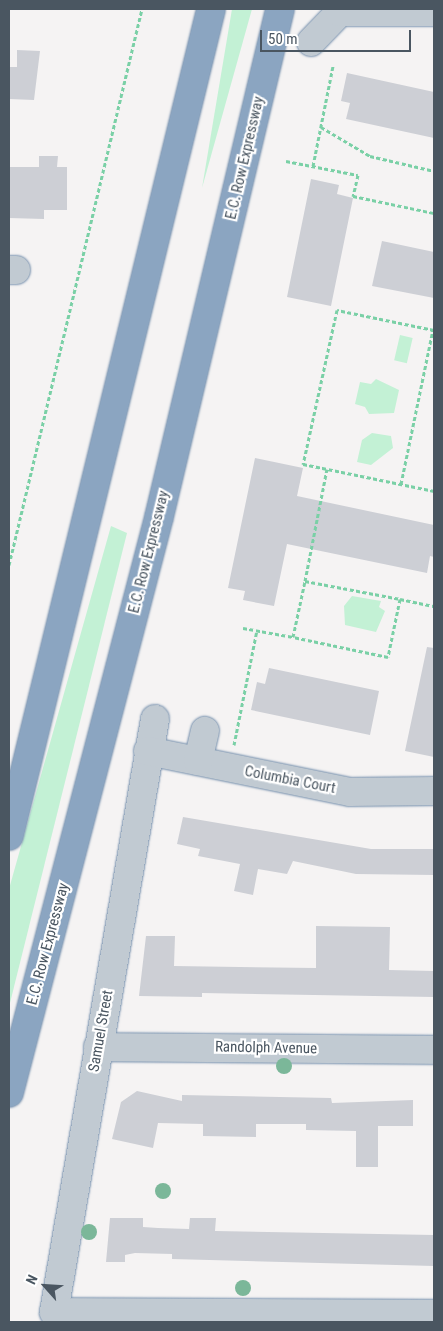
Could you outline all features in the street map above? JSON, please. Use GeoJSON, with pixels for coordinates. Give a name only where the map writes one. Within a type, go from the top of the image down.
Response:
{"type":"FeatureCollection","features":[{"type":"Feature","properties":{"kind":"highway"},"geometry":{"type":"LineString","coordinates":[[9,836],[211,9]]}},
{"type":"Feature","properties":{"kind":"highway","name":"E.C. Row Expressway"},"geometry":{"type":"LineString","coordinates":[[9,1093],[159,517],[280,9]]}},
{"type":"Feature","properties":{"kind":"street"},"geometry":{"type":"LineString","coordinates":[[311,42],[340,12],[434,12]]}},
{"type":"Feature","properties":{"kind":"street","name":"Samuel Street"},"geometry":{"type":"LineString","coordinates":[[155,719],[148,751],[54,1312],[434,1314]]}},
{"type":"Feature","properties":{"kind":"street"},"geometry":{"type":"LineString","coordinates":[[198,761],[204,731]]}},
{"type":"Feature","properties":{"kind":"street","name":"Columbia Court"},"geometry":{"type":"LineString","coordinates":[[148,751],[350,792],[434,791]]}},
{"type":"Feature","properties":{"kind":"street","name":"Randolph Avenue"},"geometry":{"type":"LineString","coordinates":[[98,1047],[434,1050]]}},
{"type":"Feature","properties":{"kind":"path"},"geometry":{"type":"LineString","coordinates":[[9,565],[142,9]]}},
{"type":"Feature","properties":{"kind":"path"},"geometry":{"type":"LineString","coordinates":[[312,166],[333,66]]}},
{"type":"Feature","properties":{"kind":"path"},"geometry":{"type":"LineString","coordinates":[[321,126],[370,156],[434,171]]}},
{"type":"Feature","properties":{"kind":"path"},"geometry":{"type":"LineString","coordinates":[[286,161],[358,175],[353,196],[434,213]]}},
{"type":"Feature","properties":{"kind":"path"},"geometry":{"type":"LineString","coordinates":[[401,484],[434,330],[337,310],[303,464],[434,491]]}},
{"type":"Feature","properties":{"kind":"path"},"geometry":{"type":"LineString","coordinates":[[293,637],[328,469]]}},
{"type":"Feature","properties":{"kind":"path"},"geometry":{"type":"LineString","coordinates":[[305,580],[434,606],[434,599]]}},
{"type":"Feature","properties":{"kind":"path"},"geometry":{"type":"LineString","coordinates":[[243,628],[388,657],[400,599]]}},
{"type":"Feature","properties":{"kind":"path"},"geometry":{"type":"LineString","coordinates":[[232,753],[257,630]]}},
{"type":"Feature","properties":{"kind":"green space"},"geometry":{"type":"Polygon","coordinates":[[[232,9],[252,9],[202,188],[232,9]]]}},
{"type":"Feature","properties":{"kind":"green space"},"geometry":{"type":"Polygon","coordinates":[[[400,335],[413,338],[407,363],[394,360],[400,335]]]}},
{"type":"Feature","properties":{"kind":"green space"},"geometry":{"type":"Polygon","coordinates":[[[376,379],[399,390],[394,413],[369,414],[365,407],[355,404],[360,382],[371,384],[376,379]]]}},
{"type":"Feature","properties":{"kind":"green space"},"geometry":{"type":"Polygon","coordinates":[[[372,433],[391,436],[393,448],[371,465],[357,462],[362,440],[372,433]]]}},
{"type":"Feature","properties":{"kind":"green space"},"geometry":{"type":"Polygon","coordinates":[[[111,526],[127,533],[9,1007],[9,889],[111,526]]]}},
{"type":"Feature","properties":{"kind":"green space"},"geometry":{"type":"Polygon","coordinates":[[[352,596],[381,601],[379,607],[385,611],[376,632],[345,625],[344,606],[352,596]]]}},
{"type":"Feature","properties":{"kind":"building"},"geometry":{"type":"Polygon","coordinates":[[[17,50],[40,51],[34,100],[9,99],[9,67],[17,67],[17,50]]]}},
{"type":"Feature","properties":{"kind":"building"},"geometry":{"type":"Polygon","coordinates":[[[347,73],[434,92],[434,138],[346,119],[350,103],[341,101],[347,73]]]}},
{"type":"Feature","properties":{"kind":"building"},"geometry":{"type":"Polygon","coordinates":[[[39,156],[58,156],[57,167],[67,167],[67,210],[44,210],[44,219],[9,218],[9,167],[39,167],[39,156]]]}},
{"type":"Feature","properties":{"kind":"building"},"geometry":{"type":"Polygon","coordinates":[[[311,179],[339,185],[337,194],[353,198],[331,306],[287,297],[311,179]]]}},
{"type":"Feature","properties":{"kind":"building"},"geometry":{"type":"Polygon","coordinates":[[[382,241],[434,252],[434,298],[372,286],[382,241]]]}},
{"type":"Feature","properties":{"kind":"building"},"geometry":{"type":"Polygon","coordinates":[[[255,458],[303,468],[297,496],[434,525],[434,557],[430,556],[427,573],[287,544],[274,606],[243,600],[245,591],[228,588],[255,458]]]}},
{"type":"Feature","properties":{"kind":"building"},"geometry":{"type":"Polygon","coordinates":[[[427,647],[434,648],[434,757],[405,751],[427,647]]]}},
{"type":"Feature","properties":{"kind":"building"},"geometry":{"type":"Polygon","coordinates":[[[269,668],[379,691],[370,735],[251,710],[257,682],[265,684],[269,668]]]}},
{"type":"Feature","properties":{"kind":"building"},"geometry":{"type":"Polygon","coordinates":[[[183,817],[371,849],[434,849],[434,875],[356,874],[293,861],[287,874],[258,869],[253,895],[234,891],[240,864],[198,856],[200,849],[177,844],[183,817]]]}},
{"type":"Feature","properties":{"kind":"building"},"geometry":{"type":"Polygon","coordinates":[[[316,926],[390,927],[389,970],[434,971],[434,997],[202,993],[202,997],[139,996],[146,936],[175,936],[174,966],[316,968],[316,926]]]}},
{"type":"Feature","properties":{"kind":"building"},"geometry":{"type":"Polygon","coordinates":[[[137,1091],[182,1101],[182,1095],[331,1098],[332,1103],[413,1100],[413,1126],[378,1126],[378,1167],[356,1167],[356,1131],[306,1130],[306,1124],[256,1124],[256,1137],[203,1136],[203,1124],[158,1123],[153,1148],[112,1139],[121,1102],[137,1091]]]}},
{"type":"Feature","properties":{"kind":"building"},"geometry":{"type":"Polygon","coordinates":[[[110,1218],[143,1218],[143,1227],[189,1229],[190,1218],[216,1218],[215,1231],[434,1235],[434,1266],[172,1259],[172,1254],[135,1253],[125,1255],[125,1262],[106,1262],[110,1218]]]}}]}
